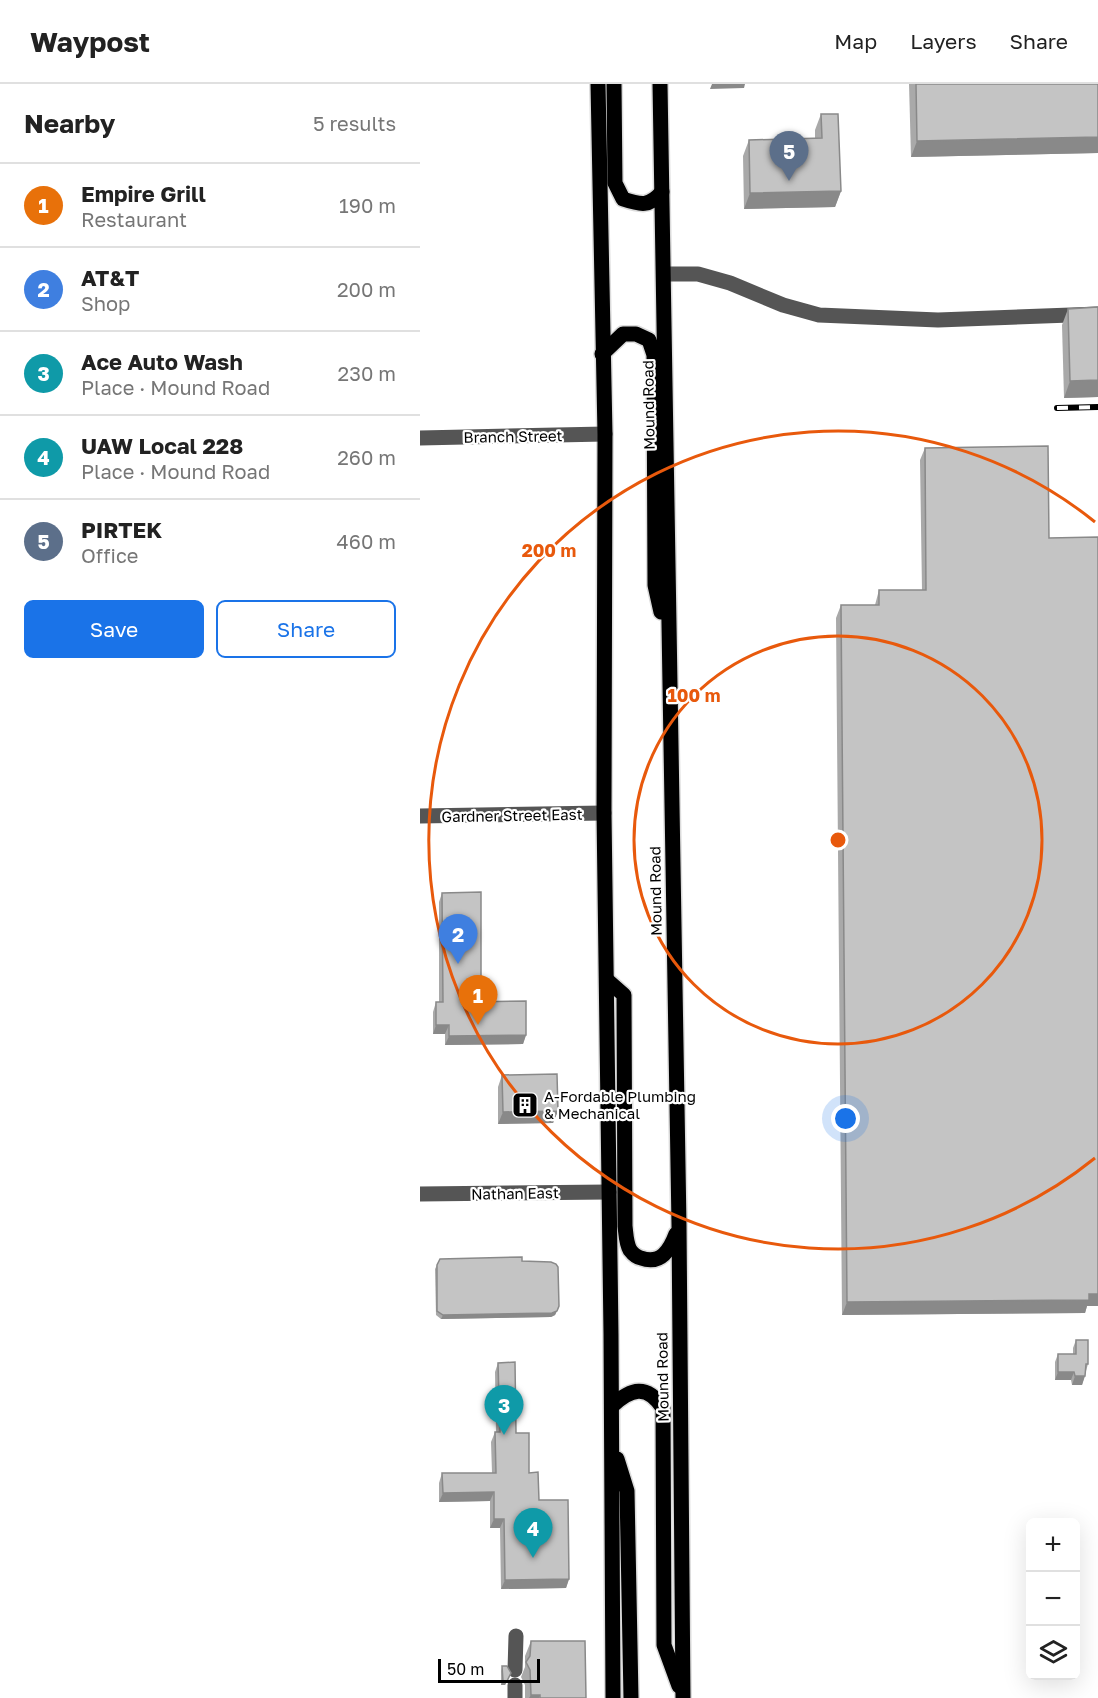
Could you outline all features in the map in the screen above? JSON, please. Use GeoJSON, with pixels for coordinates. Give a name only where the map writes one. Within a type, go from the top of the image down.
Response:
{"type":"FeatureCollection","features":[{"type":"Feature","properties":{"kind":"main road"},"geometry":{"type":"LineString","coordinates":[[598,84],[605,434],[604,813],[614,1698]]}},
{"type":"Feature","properties":{"kind":"main road"},"geometry":{"type":"LineString","coordinates":[[614,84],[615,183],[623,199],[637,204],[648,204],[662,192]]}},
{"type":"Feature","properties":{"kind":"main road","name":"Mound Road"},"geometry":{"type":"LineString","coordinates":[[660,84],[683,1698]]}},
{"type":"Feature","properties":{"kind":"main road"},"geometry":{"type":"LineString","coordinates":[[602,354],[623,334],[636,334],[649,340],[654,355],[655,585],[668,648]]}},
{"type":"Feature","properties":{"kind":"main road"},"geometry":{"type":"LineString","coordinates":[[607,980],[624,995],[626,1226],[627,1242],[631,1252],[647,1260],[658,1259],[666,1254],[671,1246],[678,1225]]}},
{"type":"Feature","properties":{"kind":"main road"},"geometry":{"type":"LineString","coordinates":[[612,1406],[627,1393],[643,1391],[657,1399],[663,1408],[664,1646],[683,1698]]}},
{"type":"Feature","properties":{"kind":"main road"},"geometry":{"type":"LineString","coordinates":[[612,1442],[627,1491],[631,1698]]}},
{"type":"Feature","properties":{"kind":"street"},"geometry":{"type":"LineString","coordinates":[[664,274],[698,274],[730,283],[783,305],[819,315],[938,320],[1098,314]]}},
{"type":"Feature","properties":{"kind":"street","name":"Branch Street"},"geometry":{"type":"LineString","coordinates":[[420,438],[605,434]]}},
{"type":"Feature","properties":{"kind":"street","name":"Gardner Street East"},"geometry":{"type":"LineString","coordinates":[[420,816],[604,813]]}},
{"type":"Feature","properties":{"kind":"street","name":"Nathan East"},"geometry":{"type":"LineString","coordinates":[[420,1194],[609,1192]]}},
{"type":"Feature","properties":{"kind":"street"},"geometry":{"type":"LineString","coordinates":[[515,1684],[516,1636]]}},
{"type":"Feature","properties":{"kind":"path"},"geometry":{"type":"LineString","coordinates":[[482,1009],[495,995]]}},
{"type":"Feature","properties":{"kind":"building"},"geometry":{"type":"Polygon","coordinates":[[[916,84],[1098,84],[1098,137],[917,141],[916,84]]]}},
{"type":"Feature","properties":{"kind":"building"},"geometry":{"type":"Polygon","coordinates":[[[821,114],[838,114],[841,191],[750,193],[749,140],[822,138],[821,114]]]}},
{"type":"Feature","properties":{"kind":"building"},"geometry":{"type":"Polygon","coordinates":[[[1098,307],[1098,380],[1070,381],[1068,309],[1098,307]]]}},
{"type":"Feature","properties":{"kind":"building"},"geometry":{"type":"Polygon","coordinates":[[[1048,446],[1049,538],[1098,537],[1098,1294],[1089,1294],[1089,1300],[847,1302],[841,605],[879,605],[879,590],[926,590],[925,448],[1048,446]]]}},
{"type":"Feature","properties":{"kind":"building"},"geometry":{"type":"Polygon","coordinates":[[[481,892],[481,986],[469,1002],[526,1001],[526,1035],[449,1036],[449,1025],[436,1025],[436,1002],[443,1002],[442,893],[481,892]]]}},
{"type":"Feature","properties":{"kind":"building","name":"A-Fordable Plumbing & Mechanical"},"geometry":{"type":"Polygon","coordinates":[[[557,1074],[558,1111],[503,1112],[502,1075],[557,1074]]]}},
{"type":"Feature","properties":{"kind":"building"},"geometry":{"type":"Polygon","coordinates":[[[522,1257],[522,1261],[551,1262],[558,1267],[559,1306],[557,1311],[552,1313],[443,1315],[437,1311],[437,1265],[440,1259],[522,1257]]]}},
{"type":"Feature","properties":{"kind":"building"},"geometry":{"type":"Polygon","coordinates":[[[1076,1340],[1088,1340],[1088,1364],[1086,1364],[1085,1376],[1075,1376],[1074,1372],[1058,1372],[1058,1354],[1076,1354],[1076,1340]]]}},
{"type":"Feature","properties":{"kind":"building"},"geometry":{"type":"Polygon","coordinates":[[[515,1362],[516,1433],[529,1433],[529,1473],[538,1472],[539,1500],[568,1500],[569,1579],[505,1580],[504,1519],[494,1519],[494,1492],[443,1493],[442,1473],[496,1473],[495,1432],[500,1432],[498,1363],[515,1362]]]}},
{"type":"Feature","properties":{"kind":"building"},"geometry":{"type":"Polygon","coordinates":[[[531,1641],[585,1641],[586,1698],[540,1698],[540,1695],[531,1695],[530,1670],[526,1662],[530,1656],[531,1641]]]}},
{"type":"Feature","properties":{"kind":"building"},"geometry":{"type":"Polygon","coordinates":[[[502,1666],[507,1666],[511,1673],[507,1681],[503,1681],[502,1666]]]}},
{"type":"Feature","properties":{"kind":"railway"},"geometry":{"type":"LineString","coordinates":[[1057,408],[1098,407]]}},
{"type":"Feature","properties":{"kind":"place","name":"PIRTEK"},"geometry":{"type":"Point","coordinates":[789,181]}},
{"type":"Feature","properties":{"kind":"place","name":"AT&T"},"geometry":{"type":"Point","coordinates":[458,964]}},
{"type":"Feature","properties":{"kind":"place","name":"Empire Grill"},"geometry":{"type":"Point","coordinates":[478,1025]}},
{"type":"Feature","properties":{"kind":"place","name":"A-Fordable Plumbing & Mechanical"},"geometry":{"type":"Point","coordinates":[525,1105]}},
{"type":"Feature","properties":{"kind":"place","name":"Ace Auto Wash"},"geometry":{"type":"Point","coordinates":[504,1435]}},
{"type":"Feature","properties":{"kind":"place","name":"UAW Local 228"},"geometry":{"type":"Point","coordinates":[533,1558]}}]}
